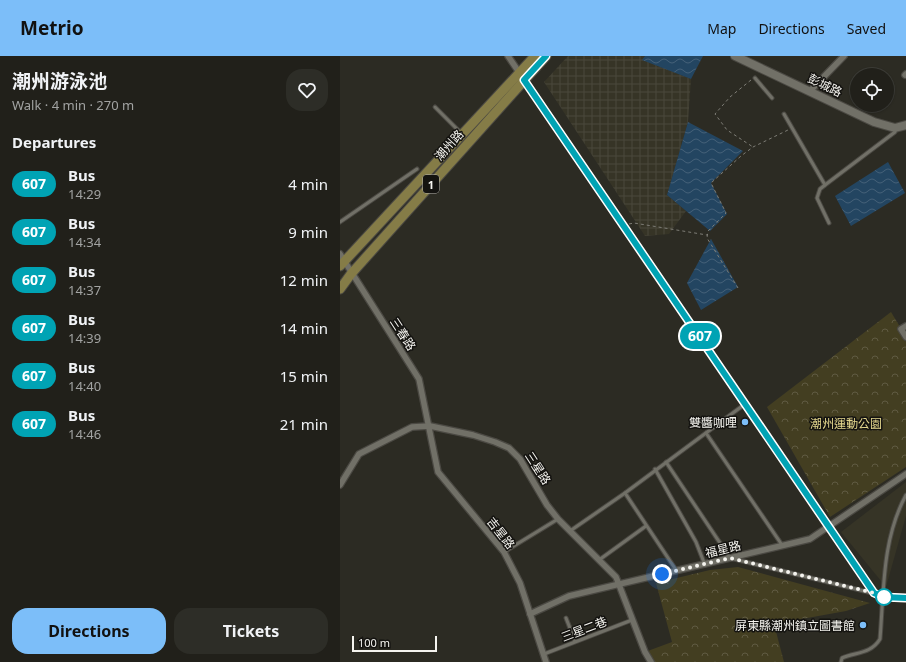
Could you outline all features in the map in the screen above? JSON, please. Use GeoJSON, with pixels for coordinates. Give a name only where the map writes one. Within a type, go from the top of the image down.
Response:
{"type":"FeatureCollection","features":[{"type":"Feature","properties":{"kind":"main road","name":"潮州路"},"geometry":{"type":"LineString","coordinates":[[340,290],[351,274],[522,76],[534,56]]}},
{"type":"Feature","properties":{"kind":"main road","name":"潮州路"},"geometry":{"type":"LineString","coordinates":[[341,260],[462,134],[522,76],[546,56]]}},
{"type":"Feature","properties":{"kind":"street"},"geometry":{"type":"LineString","coordinates":[[508,56],[746,403],[874,593],[883,597],[906,598]]}},
{"type":"Feature","properties":{"kind":"street","name":"彭城路"},"geometry":{"type":"LineString","coordinates":[[735,56],[874,122],[895,128]]}},
{"type":"Feature","properties":{"kind":"street"},"geometry":{"type":"LineString","coordinates":[[810,91],[844,56]]}},
{"type":"Feature","properties":{"kind":"street"},"geometry":{"type":"LineString","coordinates":[[895,128],[906,125]]}},
{"type":"Feature","properties":{"kind":"street","name":"三春路"},"geometry":{"type":"LineString","coordinates":[[341,260],[419,379],[430,426]]}},
{"type":"Feature","properties":{"kind":"street"},"geometry":{"type":"LineString","coordinates":[[904,328],[906,337]]}},
{"type":"Feature","properties":{"kind":"street","name":"三星路"},"geometry":{"type":"LineString","coordinates":[[340,485],[355,458],[363,451],[412,427],[430,426],[474,435],[509,448],[520,459],[547,505],[570,531],[616,577],[645,652],[651,662]]}},
{"type":"Feature","properties":{"kind":"street","name":"吉星路"},"geometry":{"type":"LineString","coordinates":[[430,426],[438,472],[504,552],[520,583],[546,662]]}},
{"type":"Feature","properties":{"kind":"street","name":"福星路"},"geometry":{"type":"LineString","coordinates":[[530,614],[569,596],[810,539],[906,474]]}},
{"type":"Feature","properties":{"kind":"lane"},"geometry":{"type":"LineString","coordinates":[[755,78],[772,98]]}},
{"type":"Feature","properties":{"kind":"lane"},"geometry":{"type":"LineString","coordinates":[[435,107],[462,134]]}},
{"type":"Feature","properties":{"kind":"lane"},"geometry":{"type":"LineString","coordinates":[[784,114],[825,185]]}},
{"type":"Feature","properties":{"kind":"lane"},"geometry":{"type":"LineString","coordinates":[[829,223],[817,198],[820,189],[895,132],[895,128]]}},
{"type":"Feature","properties":{"kind":"lane"},"geometry":{"type":"LineString","coordinates":[[340,222],[417,169]]}},
{"type":"Feature","properties":{"kind":"lane"},"geometry":{"type":"LineString","coordinates":[[570,531],[625,493],[655,469],[746,403]]}},
{"type":"Feature","properties":{"kind":"lane"},"geometry":{"type":"LineString","coordinates":[[706,433],[782,545]]}},
{"type":"Feature","properties":{"kind":"lane"},"geometry":{"type":"LineString","coordinates":[[666,462],[730,558],[874,593]]}},
{"type":"Feature","properties":{"kind":"lane"},"geometry":{"type":"LineString","coordinates":[[655,469],[696,542],[705,564]]}},
{"type":"Feature","properties":{"kind":"lane"},"geometry":{"type":"LineString","coordinates":[[625,493],[676,570]]}},
{"type":"Feature","properties":{"kind":"lane"},"geometry":{"type":"LineString","coordinates":[[841,662],[842,658],[863,654],[880,639],[888,548],[896,519],[906,495]]}},
{"type":"Feature","properties":{"kind":"lane"},"geometry":{"type":"LineString","coordinates":[[504,552],[558,518]]}},
{"type":"Feature","properties":{"kind":"lane"},"geometry":{"type":"LineString","coordinates":[[599,560],[646,526]]}},
{"type":"Feature","properties":{"kind":"lane"},"geometry":{"type":"LineString","coordinates":[[566,618],[575,641]]}},
{"type":"Feature","properties":{"kind":"lane","name":"三星二巷"},"geometry":{"type":"LineString","coordinates":[[543,655],[575,641],[632,620]]}},
{"type":"Feature","properties":{"kind":"path"},"geometry":{"type":"LineString","coordinates":[[753,148],[727,130],[715,114],[740,88],[755,78]]}},
{"type":"Feature","properties":{"kind":"path"},"geometry":{"type":"LineString","coordinates":[[738,288],[707,238],[708,231],[726,213],[711,183],[741,156],[753,148],[792,128]]}},
{"type":"Feature","properties":{"kind":"path"},"geometry":{"type":"LineString","coordinates":[[624,226],[634,223],[708,235]]}},
{"type":"Feature","properties":{"kind":"shaded area"},"geometry":{"type":"Polygon","coordinates":[[[568,56],[645,56],[643,60],[691,79],[688,122],[667,195],[686,211],[669,234],[645,236],[544,82],[568,56]]]}},
{"type":"Feature","properties":{"kind":"shaded area"},"geometry":{"type":"Polygon","coordinates":[[[906,482],[906,516],[886,587],[841,532],[906,482]]]}},
{"type":"Feature","properties":{"kind":"green space","name":"潮州運動公園"},"geometry":{"type":"Polygon","coordinates":[[[891,312],[906,337],[906,467],[830,517],[767,407],[891,312]]]}},
{"type":"Feature","properties":{"kind":"green space"},"geometry":{"type":"Polygon","coordinates":[[[738,567],[870,603],[846,611],[774,624],[784,662],[651,662],[645,652],[672,642],[656,583],[710,570],[738,567]]]}},
{"type":"Feature","properties":{"kind":"water"},"geometry":{"type":"Polygon","coordinates":[[[645,56],[703,56],[691,79],[642,60],[645,56]]]}},
{"type":"Feature","properties":{"kind":"water"},"geometry":{"type":"Polygon","coordinates":[[[688,122],[743,151],[711,183],[727,214],[710,231],[667,195],[688,122]]]}},
{"type":"Feature","properties":{"kind":"water"},"geometry":{"type":"Polygon","coordinates":[[[888,162],[905,193],[851,226],[835,196],[888,162]]]}},
{"type":"Feature","properties":{"kind":"water"},"geometry":{"type":"Polygon","coordinates":[[[711,239],[738,287],[701,310],[687,283],[711,239]]]}},
{"type":"Feature","properties":{"kind":"bus line","name":"607"},"geometry":{"type":"LineString","coordinates":[[546,56],[524,80],[746,403],[874,593],[883,597],[906,598]]}},
{"type":"Feature","properties":{"kind":"place","name":"雙醬咖哩"},"geometry":{"type":"Point","coordinates":[745,422]}},
{"type":"Feature","properties":{"kind":"place","name":"屏東縣潮州鎮立圖書館"},"geometry":{"type":"Point","coordinates":[863,625]}},
{"type":"Feature","properties":{"kind":"route"},"geometry":{"type":"LineString","coordinates":[[662,574],[730,558],[874,593],[884,597]]}}]}
